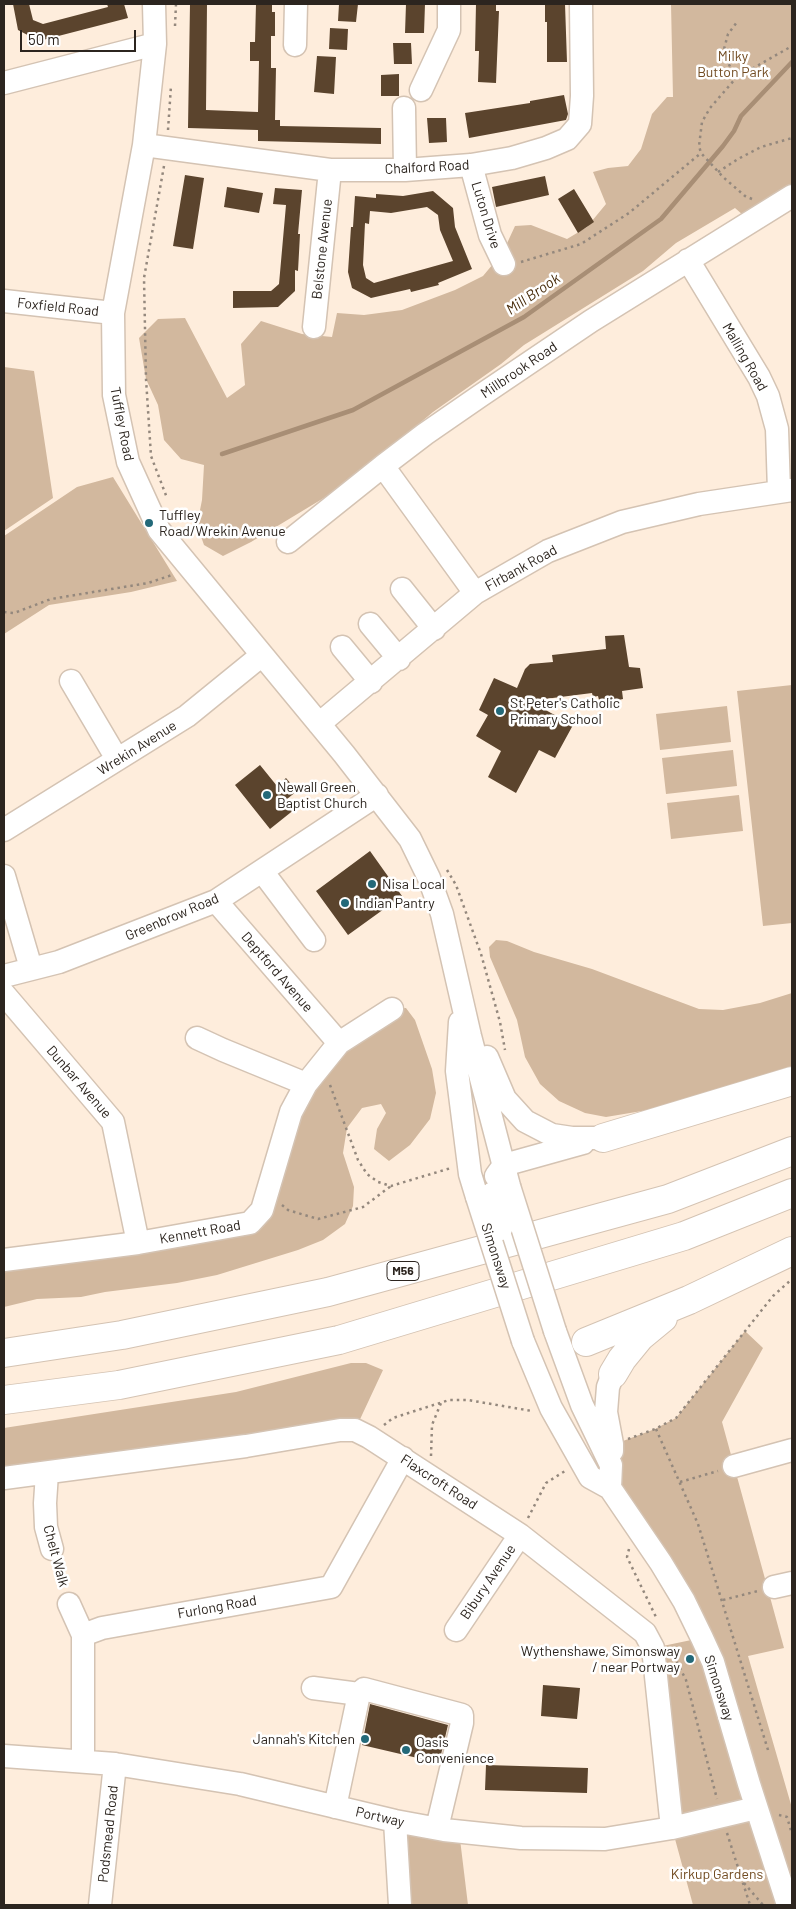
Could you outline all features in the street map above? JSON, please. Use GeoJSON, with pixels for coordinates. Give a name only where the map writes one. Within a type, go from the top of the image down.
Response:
{"type":"FeatureCollection","features":[{"type":"Feature","properties":{"kind":"highway"},"geometry":{"type":"LineString","coordinates":[[603,1138],[792,1082]]}},
{"type":"Feature","properties":{"kind":"highway","name":"M56"},"geometry":{"type":"LineString","coordinates":[[4,1353],[122,1335],[328,1292],[668,1199],[792,1151]]}},
{"type":"Feature","properties":{"kind":"highway"},"geometry":{"type":"LineString","coordinates":[[4,1400],[118,1385],[339,1340],[684,1236],[792,1193]]}},
{"type":"Feature","properties":{"kind":"highway"},"geometry":{"type":"LineString","coordinates":[[568,1341],[689,1300],[792,1251]]}},
{"type":"Feature","properties":{"kind":"highway"},"geometry":{"type":"LineString","coordinates":[[613,1374],[622,1359],[640,1337],[689,1300]]}},
{"type":"Feature","properties":{"kind":"street","name":"Tuffley Road"},"geometry":{"type":"LineString","coordinates":[[154,4],[154,44],[144,144],[112,313],[114,396],[128,462],[159,530],[320,724]]}},
{"type":"Feature","properties":{"kind":"street"},"geometry":{"type":"LineString","coordinates":[[295,45],[296,4]]}},
{"type":"Feature","properties":{"kind":"street"},"geometry":{"type":"LineString","coordinates":[[421,90],[450,30],[449,4]]}},
{"type":"Feature","properties":{"kind":"street","name":"Chalford Road"},"geometry":{"type":"LineString","coordinates":[[144,144],[330,170],[404,170],[471,165],[512,158],[546,148],[567,139],[580,124],[582,96],[581,4]]}},
{"type":"Feature","properties":{"kind":"street"},"geometry":{"type":"LineString","coordinates":[[4,83],[154,44]]}},
{"type":"Feature","properties":{"kind":"street"},"geometry":{"type":"LineString","coordinates":[[404,108],[404,170]]}},
{"type":"Feature","properties":{"kind":"street","name":"Luton Drive"},"geometry":{"type":"LineString","coordinates":[[471,165],[490,235],[504,264]]}},
{"type":"Feature","properties":{"kind":"street","name":"Belstone Avenue"},"geometry":{"type":"LineString","coordinates":[[314,327],[330,170]]}},
{"type":"Feature","properties":{"kind":"street","name":"Millbrook Road"},"geometry":{"type":"LineString","coordinates":[[288,542],[425,434],[488,390],[591,321],[792,196]]}},
{"type":"Feature","properties":{"kind":"street","name":"Malling Road"},"geometry":{"type":"LineString","coordinates":[[688,260],[759,377],[768,396],[777,429],[785,490]]}},
{"type":"Feature","properties":{"kind":"street","name":"Foxfield Road"},"geometry":{"type":"LineString","coordinates":[[4,301],[112,313]]}},
{"type":"Feature","properties":{"kind":"street"},"geometry":{"type":"LineString","coordinates":[[383,466],[475,593]]}},
{"type":"Feature","properties":{"kind":"street","name":"Firbank Road"},"geometry":{"type":"LineString","coordinates":[[320,724],[475,593],[548,551],[622,522],[698,504],[785,490]]}},
{"type":"Feature","properties":{"kind":"street"},"geometry":{"type":"LineString","coordinates":[[402,589],[434,629]]}},
{"type":"Feature","properties":{"kind":"street"},"geometry":{"type":"LineString","coordinates":[[370,624],[399,659]]}},
{"type":"Feature","properties":{"kind":"street"},"geometry":{"type":"LineString","coordinates":[[342,647],[371,682]]}},
{"type":"Feature","properties":{"kind":"street","name":"Wrekin Avenue"},"geometry":{"type":"LineString","coordinates":[[4,830],[187,716],[262,655]]}},
{"type":"Feature","properties":{"kind":"street"},"geometry":{"type":"LineString","coordinates":[[71,681],[118,759]]}},
{"type":"Feature","properties":{"kind":"street","name":"Simonsway"},"geometry":{"type":"LineString","coordinates":[[320,724],[410,839],[429,878],[442,914],[470,1036],[496,1185],[498,1262],[528,1351],[551,1408],[590,1477],[610,1488],[675,1586],[709,1654],[788,1905]]}},
{"type":"Feature","properties":{"kind":"street","name":"Greenbrow Road"},"geometry":{"type":"LineString","coordinates":[[4,976],[59,962],[216,901],[377,795]]}},
{"type":"Feature","properties":{"kind":"street"},"geometry":{"type":"LineString","coordinates":[[262,871],[314,940]]}},
{"type":"Feature","properties":{"kind":"street"},"geometry":{"type":"LineString","coordinates":[[4,876],[30,968]]}},
{"type":"Feature","properties":{"kind":"street","name":"Deptford Avenue"},"geometry":{"type":"LineString","coordinates":[[216,901],[339,1043]]}},
{"type":"Feature","properties":{"kind":"street","name":"Dunbar Avenue"},"geometry":{"type":"LineString","coordinates":[[4,994],[113,1122],[138,1244]]}},
{"type":"Feature","properties":{"kind":"street"},"geometry":{"type":"LineString","coordinates":[[462,996],[505,1099],[515,1111],[525,1120],[552,1134],[572,1138],[603,1138]]}},
{"type":"Feature","properties":{"kind":"street","name":"Simonsway"},"geometry":{"type":"LineString","coordinates":[[462,996],[458,1071],[470,1174],[496,1185],[568,1341],[582,1405],[611,1465],[610,1488]]}},
{"type":"Feature","properties":{"kind":"street","name":"Kennett Road"},"geometry":{"type":"LineString","coordinates":[[4,1260],[138,1244],[250,1223],[262,1210],[291,1112],[306,1084],[339,1043],[392,1009]]}},
{"type":"Feature","properties":{"kind":"street"},"geometry":{"type":"LineString","coordinates":[[197,1038],[306,1084]]}},
{"type":"Feature","properties":{"kind":"street"},"geometry":{"type":"LineString","coordinates":[[496,1185],[603,1138]]}},
{"type":"Feature","properties":{"kind":"street"},"geometry":{"type":"LineString","coordinates":[[528,1351],[568,1341]]}},
{"type":"Feature","properties":{"kind":"street"},"geometry":{"type":"LineString","coordinates":[[611,1465],[612,1444],[606,1412],[608,1388],[613,1374]]}},
{"type":"Feature","properties":{"kind":"street","name":"Flaxcroft Road"},"geometry":{"type":"LineString","coordinates":[[4,1478],[264,1443],[340,1430],[356,1430],[403,1458],[520,1535],[645,1633],[654,1648],[672,1828]]}},
{"type":"Feature","properties":{"kind":"street"},"geometry":{"type":"LineString","coordinates":[[734,1466],[792,1450]]}},
{"type":"Feature","properties":{"kind":"street","name":"Furlong Road"},"geometry":{"type":"LineString","coordinates":[[83,1635],[102,1628],[331,1587],[403,1458]]}},
{"type":"Feature","properties":{"kind":"street","name":"Chelt Walk"},"geometry":{"type":"LineString","coordinates":[[47,1473],[44,1504],[46,1527],[52,1549]]}},
{"type":"Feature","properties":{"kind":"street","name":"Bibury Avenue"},"geometry":{"type":"LineString","coordinates":[[456,1630],[520,1535]]}},
{"type":"Feature","properties":{"kind":"street","name":"Chelt Walk"},"geometry":{"type":"LineString","coordinates":[[69,1604],[83,1635]]}},
{"type":"Feature","properties":{"kind":"street"},"geometry":{"type":"LineString","coordinates":[[83,1635],[83,1761]]}},
{"type":"Feature","properties":{"kind":"street"},"geometry":{"type":"LineString","coordinates":[[313,1688],[359,1694]]}},
{"type":"Feature","properties":{"kind":"street"},"geometry":{"type":"LineString","coordinates":[[335,1807],[359,1694],[364,1689],[462,1715],[462,1723],[437,1828]]}},
{"type":"Feature","properties":{"kind":"street","name":"Portway"},"geometry":{"type":"LineString","coordinates":[[4,1756],[115,1764],[240,1784],[395,1821],[521,1838],[605,1839],[672,1828],[756,1808]]}},
{"type":"Feature","properties":{"kind":"street","name":"Podsmead Road"},"geometry":{"type":"LineString","coordinates":[[100,1905],[115,1764]]}},
{"type":"Feature","properties":{"kind":"street"},"geometry":{"type":"LineString","coordinates":[[395,1821],[400,1905]]}},
{"type":"Feature","properties":{"kind":"path"},"geometry":{"type":"LineString","coordinates":[[174,33],[176,4]]}},
{"type":"Feature","properties":{"kind":"path"},"geometry":{"type":"LineString","coordinates":[[736,78],[723,53],[728,34],[737,22]]}},
{"type":"Feature","properties":{"kind":"path"},"geometry":{"type":"LineString","coordinates":[[772,208],[745,196],[706,159],[701,153],[699,146],[702,122],[710,108],[736,78],[792,46]]}},
{"type":"Feature","properties":{"kind":"path"},"geometry":{"type":"LineString","coordinates":[[169,506],[152,456],[146,379],[144,278],[167,148],[171,81]]}},
{"type":"Feature","properties":{"kind":"path"},"geometry":{"type":"LineString","coordinates":[[718,172],[761,146],[792,138]]}},
{"type":"Feature","properties":{"kind":"path"},"geometry":{"type":"LineString","coordinates":[[504,264],[547,255],[581,244],[629,214],[701,153]]}},
{"type":"Feature","properties":{"kind":"path"},"geometry":{"type":"LineString","coordinates":[[4,612],[14,613],[51,598],[148,583],[174,575],[188,565]]}},
{"type":"Feature","properties":{"kind":"path"},"geometry":{"type":"LineString","coordinates":[[322,1065],[358,1160],[367,1174],[378,1182],[391,1186]]}},
{"type":"Feature","properties":{"kind":"path"},"geometry":{"type":"LineString","coordinates":[[268,1193],[288,1210],[318,1219],[363,1207],[391,1186],[455,1166]]}},
{"type":"Feature","properties":{"kind":"path"},"geometry":{"type":"LineString","coordinates":[[622,1441],[656,1429],[676,1418],[772,1296],[792,1279]]}},
{"type":"Feature","properties":{"kind":"path"},"geometry":{"type":"LineString","coordinates":[[369,1437],[393,1418],[449,1400],[468,1400],[536,1412]]}},
{"type":"Feature","properties":{"kind":"path"},"geometry":{"type":"LineString","coordinates":[[432,1477],[432,1425],[441,1402]]}},
{"type":"Feature","properties":{"kind":"path"},"geometry":{"type":"LineString","coordinates":[[656,1429],[698,1524],[768,1750]]}},
{"type":"Feature","properties":{"kind":"path"},"geometry":{"type":"LineString","coordinates":[[680,1482],[734,1466]]}},
{"type":"Feature","properties":{"kind":"path"},"geometry":{"type":"LineString","coordinates":[[520,1535],[546,1483],[566,1470]]}},
{"type":"Feature","properties":{"kind":"path","name":"Chelt Walk"},"geometry":{"type":"LineString","coordinates":[[52,1549],[69,1604]]}},
{"type":"Feature","properties":{"kind":"path"},"geometry":{"type":"LineString","coordinates":[[627,1557],[656,1619]]}},
{"type":"Feature","properties":{"kind":"path"},"geometry":{"type":"LineString","coordinates":[[723,1600],[783,1585]]}},
{"type":"Feature","properties":{"kind":"path"},"geometry":{"type":"LineString","coordinates":[[673,1654],[686,1680],[722,1817],[750,1905]]}},
{"type":"Feature","properties":{"kind":"path"},"geometry":{"type":"LineString","coordinates":[[788,1817],[792,1834]]}},
{"type":"Feature","properties":{"kind":"path"},"geometry":{"type":"LineString","coordinates":[[743,1881],[763,1905]]}},
{"type":"Feature","properties":{"kind":"green space","name":"Milky Button Park"},"geometry":{"type":"Polygon","coordinates":[[[671,4],[792,4],[792,185],[743,215],[735,208],[676,243],[643,271],[524,345],[501,364],[433,412],[347,484],[251,542],[223,556],[204,545],[197,525],[202,500],[204,465],[181,459],[164,440],[158,405],[146,379],[139,338],[158,319],[185,318],[227,398],[245,385],[241,344],[261,321],[302,334],[332,337],[337,313],[364,315],[402,310],[455,290],[483,276],[503,252],[515,226],[531,225],[567,239],[587,227],[606,204],[593,172],[628,166],[641,149],[652,114],[667,97],[673,97],[671,4]]]}},
{"type":"Feature","properties":{"kind":"green space"},"geometry":{"type":"Polygon","coordinates":[[[4,367],[34,371],[53,498],[4,531],[4,367]]]}},
{"type":"Feature","properties":{"kind":"green space"},"geometry":{"type":"Polygon","coordinates":[[[113,477],[177,581],[131,592],[49,605],[4,634],[4,536],[77,487],[113,477]]]}},
{"type":"Feature","properties":{"kind":"green space"},"geometry":{"type":"Polygon","coordinates":[[[792,685],[792,923],[763,926],[737,691],[792,685]]]}},
{"type":"Feature","properties":{"kind":"green space"},"geometry":{"type":"Polygon","coordinates":[[[727,706],[731,742],[660,750],[656,714],[727,706]]]}},
{"type":"Feature","properties":{"kind":"green space"},"geometry":{"type":"Polygon","coordinates":[[[733,750],[737,786],[666,794],[662,758],[733,750]]]}},
{"type":"Feature","properties":{"kind":"green space"},"geometry":{"type":"Polygon","coordinates":[[[739,795],[743,831],[671,839],[667,803],[739,795]]]}},
{"type":"Feature","properties":{"kind":"green space"},"geometry":{"type":"Polygon","coordinates":[[[496,940],[507,941],[534,952],[592,969],[699,1009],[723,1010],[760,1003],[792,993],[792,1066],[654,1109],[606,1117],[585,1113],[559,1101],[540,1084],[525,1057],[517,1020],[490,957],[489,947],[496,940]]]}},
{"type":"Feature","properties":{"kind":"green space"},"geometry":{"type":"Polygon","coordinates":[[[406,1008],[415,1020],[432,1069],[436,1093],[430,1119],[410,1145],[389,1161],[374,1149],[377,1129],[386,1113],[381,1104],[362,1108],[347,1128],[343,1153],[354,1187],[353,1206],[345,1224],[323,1240],[298,1250],[217,1275],[177,1283],[81,1297],[37,1299],[4,1307],[4,1260],[250,1223],[306,1084],[392,1009],[406,1008]]]}},
{"type":"Feature","properties":{"kind":"green space","name":"Kirkup Gardens"},"geometry":{"type":"Polygon","coordinates":[[[745,1331],[763,1348],[722,1422],[784,1648],[748,1656],[792,1808],[792,1905],[693,1905],[672,1828],[653,1648],[701,1638],[610,1488],[623,1441],[655,1429],[676,1418],[745,1331]]]}},
{"type":"Feature","properties":{"kind":"green space"},"geometry":{"type":"Polygon","coordinates":[[[351,1363],[366,1363],[383,1370],[355,1430],[4,1478],[4,1428],[236,1392],[351,1363]]]}},
{"type":"Feature","properties":{"kind":"green space"},"geometry":{"type":"Polygon","coordinates":[[[395,1821],[459,1831],[468,1905],[400,1905],[395,1821]]]}},
{"type":"Feature","properties":{"kind":"building"},"geometry":{"type":"Polygon","coordinates":[[[13,4],[29,4],[33,20],[43,24],[108,7],[107,4],[124,4],[128,18],[39,41],[18,30],[13,4]]]}},
{"type":"Feature","properties":{"kind":"building"},"geometry":{"type":"Polygon","coordinates":[[[190,4],[207,4],[206,110],[258,112],[259,61],[250,61],[250,42],[255,42],[256,4],[272,4],[272,12],[275,12],[275,36],[271,36],[271,68],[276,68],[275,120],[280,120],[280,126],[381,128],[381,144],[258,141],[258,130],[188,128],[190,4]]]}},
{"type":"Feature","properties":{"kind":"building"},"geometry":{"type":"Polygon","coordinates":[[[339,4],[358,4],[356,22],[338,21],[339,4]]]}},
{"type":"Feature","properties":{"kind":"building"},"geometry":{"type":"Polygon","coordinates":[[[406,4],[425,4],[424,33],[405,33],[406,4]]]}},
{"type":"Feature","properties":{"kind":"building"},"geometry":{"type":"Polygon","coordinates":[[[476,4],[496,4],[496,11],[499,11],[496,83],[478,82],[479,51],[475,51],[476,4]]]}},
{"type":"Feature","properties":{"kind":"building"},"geometry":{"type":"Polygon","coordinates":[[[545,4],[565,4],[567,62],[547,62],[545,4]]]}},
{"type":"Feature","properties":{"kind":"building"},"geometry":{"type":"Polygon","coordinates":[[[330,28],[348,29],[347,50],[329,49],[330,28]]]}},
{"type":"Feature","properties":{"kind":"building"},"geometry":{"type":"Polygon","coordinates":[[[393,43],[411,43],[412,64],[394,64],[393,43]]]}},
{"type":"Feature","properties":{"kind":"building"},"geometry":{"type":"Polygon","coordinates":[[[317,56],[336,57],[334,94],[314,92],[317,56]]]}},
{"type":"Feature","properties":{"kind":"building"},"geometry":{"type":"Polygon","coordinates":[[[399,74],[399,96],[381,96],[381,75],[399,74]]]}},
{"type":"Feature","properties":{"kind":"building"},"geometry":{"type":"Polygon","coordinates":[[[564,95],[568,114],[566,120],[469,138],[465,113],[530,103],[530,101],[564,95]]]}},
{"type":"Feature","properties":{"kind":"building"},"geometry":{"type":"Polygon","coordinates":[[[427,118],[446,118],[447,142],[429,143],[427,118]]]}},
{"type":"Feature","properties":{"kind":"building"},"geometry":{"type":"Polygon","coordinates":[[[185,175],[204,178],[193,249],[173,246],[185,175]]]}},
{"type":"Feature","properties":{"kind":"building"},"geometry":{"type":"Polygon","coordinates":[[[545,176],[549,195],[496,207],[492,187],[545,176]]]}},
{"type":"Feature","properties":{"kind":"building"},"geometry":{"type":"Polygon","coordinates":[[[227,187],[263,193],[259,213],[224,207],[227,187]]]}},
{"type":"Feature","properties":{"kind":"building"},"geometry":{"type":"Polygon","coordinates":[[[275,188],[302,190],[298,234],[300,234],[298,271],[295,270],[295,291],[278,307],[233,308],[233,291],[271,291],[279,284],[286,205],[273,204],[275,188]]]}},
{"type":"Feature","properties":{"kind":"building"},"geometry":{"type":"Polygon","coordinates":[[[574,189],[594,222],[578,233],[558,199],[574,189]]]}},
{"type":"Feature","properties":{"kind":"building"},"geometry":{"type":"Polygon","coordinates":[[[433,191],[453,208],[455,227],[472,269],[438,283],[439,285],[411,292],[410,289],[371,298],[352,288],[348,272],[355,196],[376,198],[376,194],[403,196],[433,191]],[[427,207],[391,213],[370,211],[369,224],[365,223],[363,265],[366,278],[374,283],[453,261],[440,230],[438,215],[427,207]]]}},
{"type":"Feature","properties":{"kind":"building"},"geometry":{"type":"Polygon","coordinates":[[[624,635],[629,667],[640,668],[643,688],[622,691],[623,699],[600,704],[598,696],[593,697],[592,693],[529,701],[573,725],[555,758],[539,750],[516,793],[488,777],[501,751],[476,736],[488,715],[479,710],[494,678],[517,688],[525,669],[530,664],[553,662],[552,655],[606,649],[605,636],[624,635]]]}},
{"type":"Feature","properties":{"kind":"building","name":"Newall Green Baptist Church"},"geometry":{"type":"Polygon","coordinates":[[[260,765],[277,786],[286,778],[297,791],[287,799],[295,809],[270,829],[235,785],[260,765]]]}},
{"type":"Feature","properties":{"kind":"building"},"geometry":{"type":"Polygon","coordinates":[[[370,851],[402,896],[348,935],[316,891],[370,851]]]}},
{"type":"Feature","properties":{"kind":"building"},"geometry":{"type":"Polygon","coordinates":[[[543,1685],[580,1688],[577,1719],[541,1716],[543,1685]]]}},
{"type":"Feature","properties":{"kind":"building"},"geometry":{"type":"Polygon","coordinates":[[[370,1704],[448,1725],[439,1763],[362,1745],[370,1704]]]}},
{"type":"Feature","properties":{"kind":"building"},"geometry":{"type":"Polygon","coordinates":[[[486,1765],[588,1768],[587,1793],[485,1790],[486,1765]]]}},
{"type":"Feature","properties":{"kind":"waterway","name":"Mill Brook"},"geometry":{"type":"LineString","coordinates":[[222,454],[353,410],[524,317],[661,219],[723,146],[734,131],[741,116],[792,62]]}},
{"type":"Feature","properties":{"kind":"place","name":"Tuffley Road/Wrekin Avenue"},"geometry":{"type":"Point","coordinates":[149,523]}},
{"type":"Feature","properties":{"kind":"place","name":"St Peter's Catholic Primary School"},"geometry":{"type":"Point","coordinates":[500,711]}},
{"type":"Feature","properties":{"kind":"place","name":"Newall Green Baptist Church"},"geometry":{"type":"Point","coordinates":[267,795]}},
{"type":"Feature","properties":{"kind":"place","name":"Nisa Local"},"geometry":{"type":"Point","coordinates":[372,884]}},
{"type":"Feature","properties":{"kind":"place","name":"Indian Pantry"},"geometry":{"type":"Point","coordinates":[345,903]}},
{"type":"Feature","properties":{"kind":"place","name":"Wythenshawe, Simonsway / near Portway"},"geometry":{"type":"Point","coordinates":[690,1659]}},
{"type":"Feature","properties":{"kind":"place","name":"Jannah's Kitchen"},"geometry":{"type":"Point","coordinates":[365,1739]}},
{"type":"Feature","properties":{"kind":"place","name":"Oasis Convenience"},"geometry":{"type":"Point","coordinates":[406,1750]}}]}
